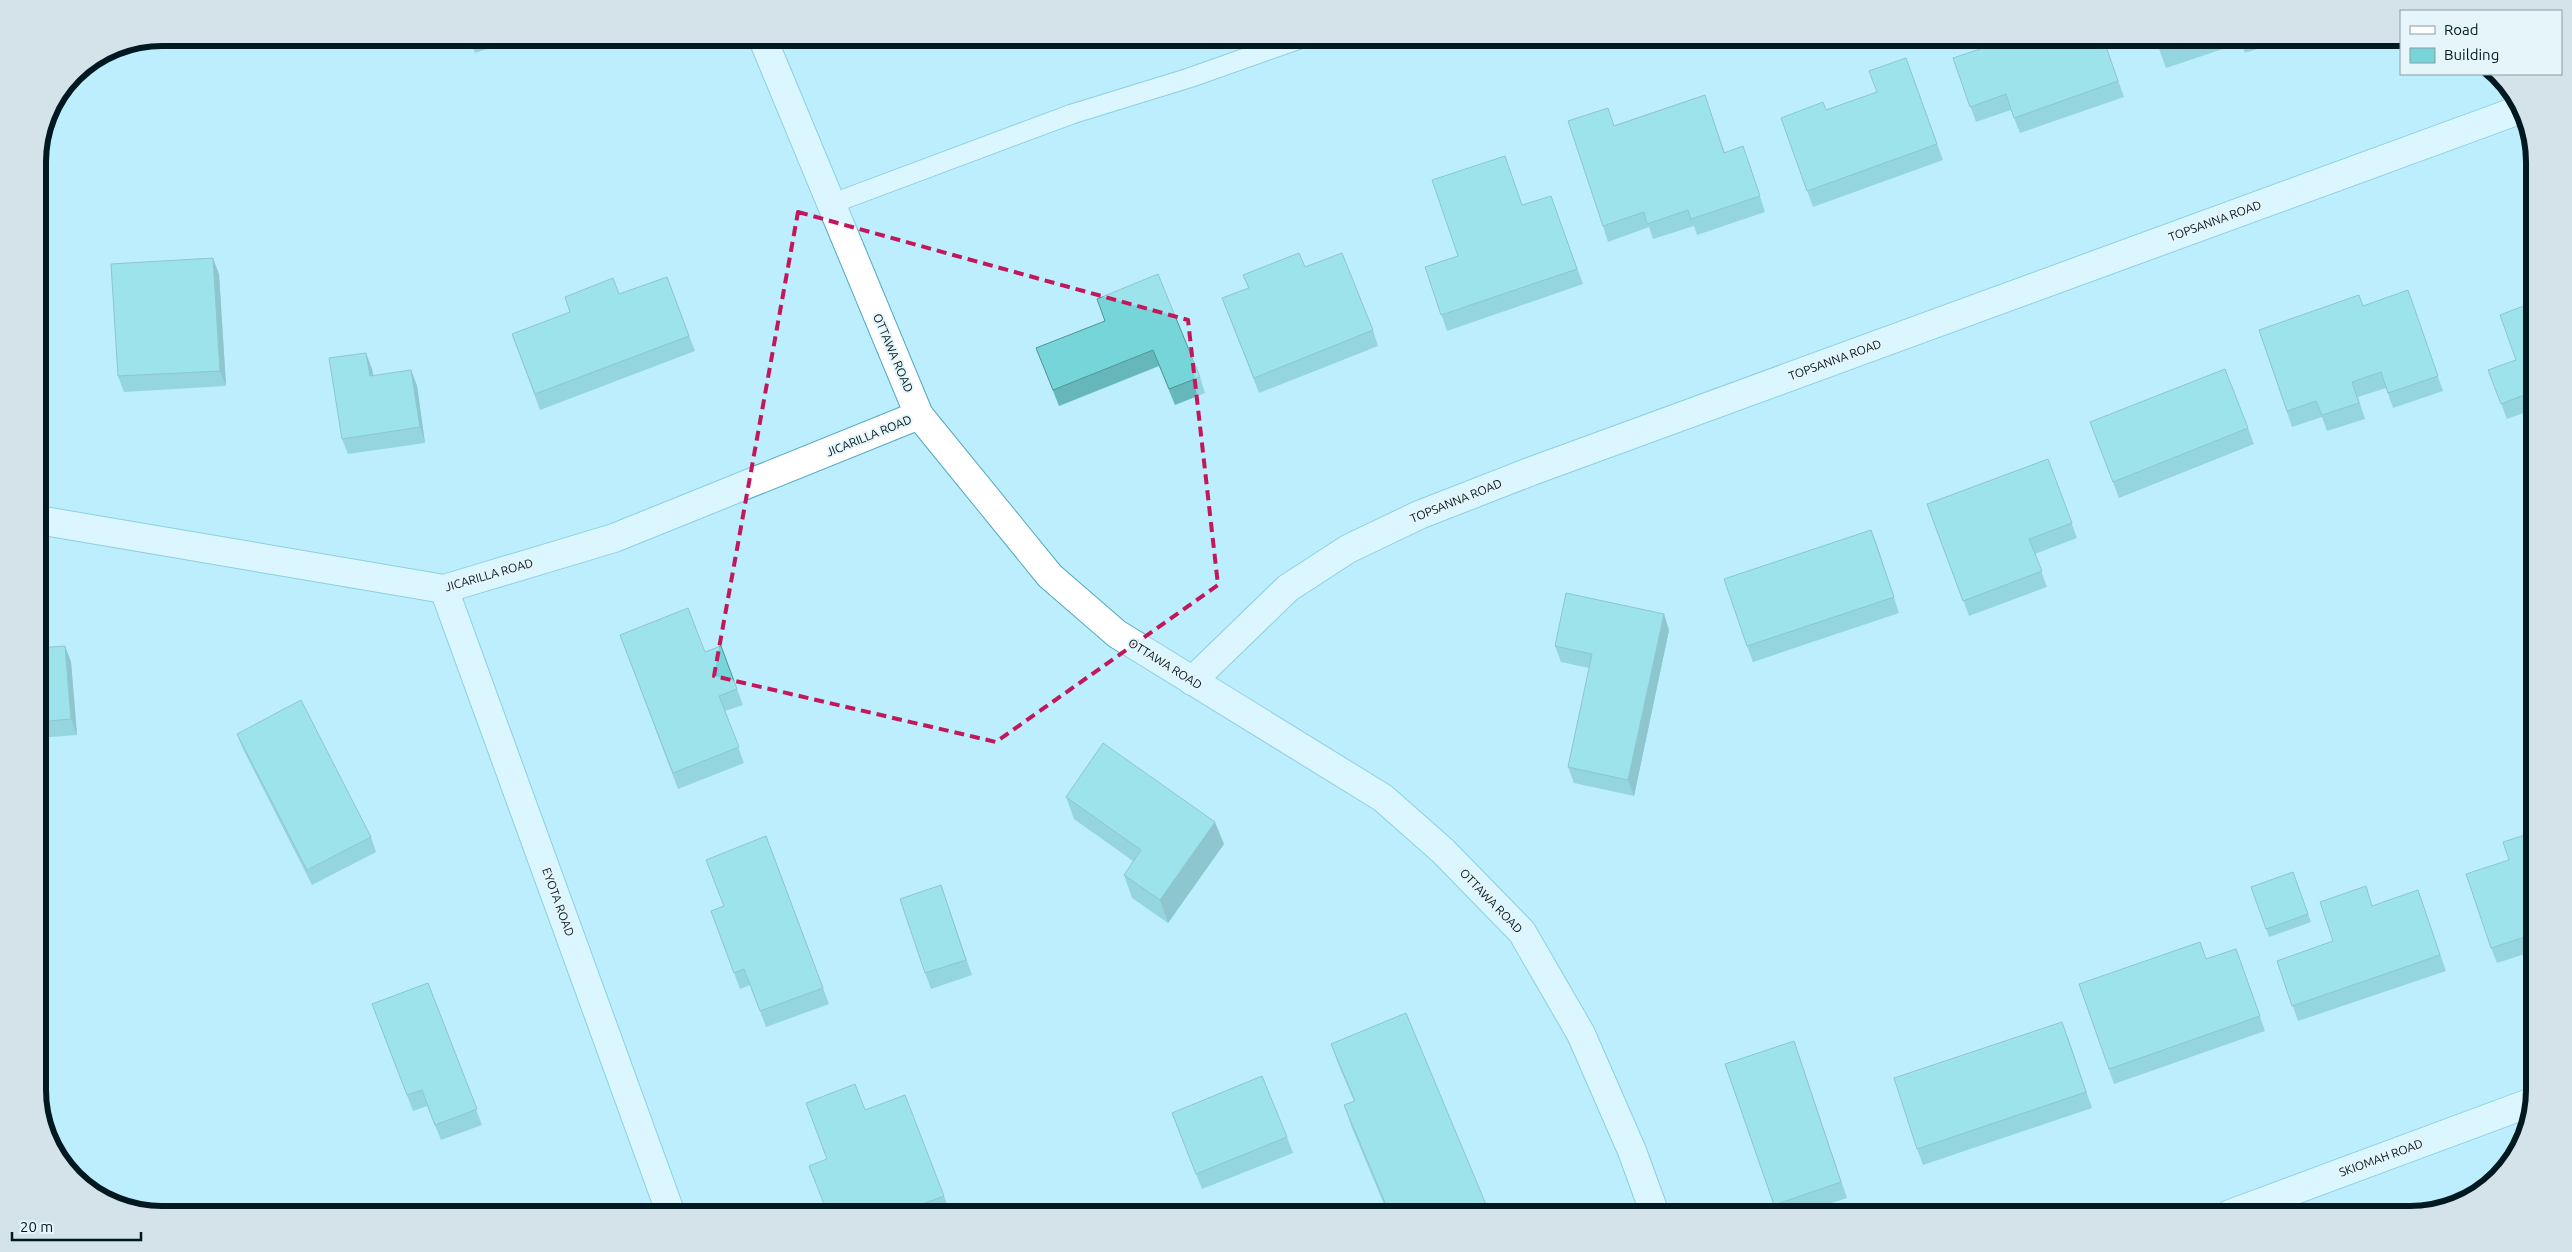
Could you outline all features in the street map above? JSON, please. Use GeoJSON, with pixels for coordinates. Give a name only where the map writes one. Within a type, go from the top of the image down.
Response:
{"type":"FeatureCollection","features":[{"type":"Feature","properties":{"kind":"street","name":"OTTAWA ROAD"},"geometry":{"type":"LineString","coordinates":[[765,46],[919,415],[1050,576],[1117,634],[1383,798],[1444,851],[1522,932],[1581,1034],[1632,1151],[1652,1206]]}},
{"type":"Feature","properties":{"kind":"street","name":"TOPSANNA ROAD"},"geometry":{"type":"LineString","coordinates":[[1192,682],[1288,588],[1348,549],[1418,515],[1532,471],[2514,112]]}},
{"type":"Feature","properties":{"kind":"street","name":"JICARILLA ROAD"},"geometry":{"type":"LineString","coordinates":[[46,521],[444,589],[614,538],[919,415]]}},
{"type":"Feature","properties":{"kind":"street","name":"EYOTA ROAD"},"geometry":{"type":"LineString","coordinates":[[444,589],[668,1206]]}},
{"type":"Feature","properties":{"kind":"street","name":"SKIOMAH ROAD"},"geometry":{"type":"LineString","coordinates":[[2252,1206],[2525,1105]]}},
{"type":"Feature","properties":{"kind":"lane"},"geometry":{"type":"LineString","coordinates":[[831,204],[1072,114],[1189,78],[1282,46]]}},
{"type":"Feature","properties":{"kind":"highlighted area"},"geometry":{"type":"Polygon","coordinates":[[[798,212],[1188,320],[1218,585],[996,742],[714,676],[798,212]]]}},
{"type":"Feature","properties":{"kind":"building"},"geometry":{"type":"Polygon","coordinates":[[[1989,46],[2106,46],[2118,81],[2014,118],[2006,94],[1970,107],[1953,58],[1989,46]]]}},
{"type":"Feature","properties":{"kind":"building"},"geometry":{"type":"Polygon","coordinates":[[[1906,58],[1937,144],[1807,191],[1781,118],[1823,102],[1826,110],[1877,92],[1869,71],[1906,58]]]}},
{"type":"Feature","properties":{"kind":"building"},"geometry":{"type":"Polygon","coordinates":[[[1705,95],[1724,153],[1743,146],[1760,196],[1691,219],[1688,210],[1647,224],[1644,212],[1603,226],[1568,121],[1608,108],[1614,126],[1705,95]]]}},
{"type":"Feature","properties":{"kind":"building"},"geometry":{"type":"Polygon","coordinates":[[[1505,156],[1522,205],[1551,196],[1577,269],[1441,315],[1425,267],[1458,256],[1432,180],[1505,156]]]}},
{"type":"Feature","properties":{"kind":"building"},"geometry":{"type":"Polygon","coordinates":[[[1299,253],[1305,267],[1342,253],[1373,330],[1254,378],[1222,298],[1249,288],[1243,275],[1299,253]]]}},
{"type":"Feature","properties":{"kind":"building"},"geometry":{"type":"Polygon","coordinates":[[[213,258],[220,371],[118,376],[111,264],[213,258]]]}},
{"type":"Feature","properties":{"kind":"building"},"geometry":{"type":"Polygon","coordinates":[[[1158,274],[1200,377],[1169,389],[1153,350],[1053,390],[1036,348],[1105,321],[1097,299],[1158,274]]]}},
{"type":"Feature","properties":{"kind":"building"},"geometry":{"type":"Polygon","coordinates":[[[667,277],[689,336],[535,394],[512,334],[570,312],[565,297],[613,278],[619,294],[667,277]]]}},
{"type":"Feature","properties":{"kind":"building"},"geometry":{"type":"Polygon","coordinates":[[[2408,290],[2438,376],[2388,393],[2381,372],[2352,382],[2359,403],[2322,415],[2316,401],[2287,411],[2259,330],[2359,295],[2363,306],[2408,290]]]}},
{"type":"Feature","properties":{"kind":"building"},"geometry":{"type":"Polygon","coordinates":[[[2526,305],[2526,394],[2501,404],[2488,370],[2516,360],[2500,315],[2526,305]]]}},
{"type":"Feature","properties":{"kind":"building"},"geometry":{"type":"Polygon","coordinates":[[[366,353],[370,376],[411,370],[420,427],[342,439],[329,358],[366,353]]]}},
{"type":"Feature","properties":{"kind":"building"},"geometry":{"type":"Polygon","coordinates":[[[2225,369],[2248,428],[2113,482],[2090,422],[2225,369]]]}},
{"type":"Feature","properties":{"kind":"building"},"geometry":{"type":"Polygon","coordinates":[[[2048,459],[2072,523],[2029,539],[2042,571],[1963,601],[1927,504],[2048,459]]]}},
{"type":"Feature","properties":{"kind":"building"},"geometry":{"type":"Polygon","coordinates":[[[1871,530],[1894,597],[1747,646],[1724,579],[1871,530]]]}},
{"type":"Feature","properties":{"kind":"building"},"geometry":{"type":"Polygon","coordinates":[[[1566,593],[1664,614],[1628,780],[1568,767],[1592,654],[1555,646],[1566,593]]]}},
{"type":"Feature","properties":{"kind":"building"},"geometry":{"type":"Polygon","coordinates":[[[688,608],[705,652],[721,646],[737,689],[719,696],[739,747],[673,773],[620,635],[688,608]]]}},
{"type":"Feature","properties":{"kind":"building"},"geometry":{"type":"Polygon","coordinates":[[[65,646],[71,719],[46,721],[46,647],[65,646]]]}},
{"type":"Feature","properties":{"kind":"building"},"geometry":{"type":"Polygon","coordinates":[[[301,700],[371,837],[307,870],[237,734],[301,700]]]}},
{"type":"Feature","properties":{"kind":"building"},"geometry":{"type":"Polygon","coordinates":[[[1103,743],[1215,822],[1160,900],[1124,875],[1141,850],[1066,797],[1103,743]]]}},
{"type":"Feature","properties":{"kind":"building"},"geometry":{"type":"Polygon","coordinates":[[[2526,835],[2526,937],[2491,948],[2466,874],[2509,860],[2503,842],[2526,835]]]}},
{"type":"Feature","properties":{"kind":"building"},"geometry":{"type":"Polygon","coordinates":[[[766,836],[823,988],[760,1011],[744,969],[734,973],[711,911],[724,906],[706,860],[766,836]]]}},
{"type":"Feature","properties":{"kind":"building"},"geometry":{"type":"Polygon","coordinates":[[[2293,872],[2308,914],[2266,929],[2251,887],[2293,872]]]}},
{"type":"Feature","properties":{"kind":"building"},"geometry":{"type":"Polygon","coordinates":[[[941,885],[966,960],[925,973],[900,899],[941,885]]]}},
{"type":"Feature","properties":{"kind":"building"},"geometry":{"type":"Polygon","coordinates":[[[2366,886],[2372,906],[2418,890],[2440,955],[2292,1006],[2277,961],[2333,941],[2320,902],[2366,886]]]}},
{"type":"Feature","properties":{"kind":"building"},"geometry":{"type":"Polygon","coordinates":[[[2200,942],[2206,959],[2236,949],[2260,1016],[2109,1069],[2079,984],[2200,942]]]}},
{"type":"Feature","properties":{"kind":"building"},"geometry":{"type":"Polygon","coordinates":[[[428,983],[477,1109],[435,1125],[422,1090],[407,1095],[372,1004],[428,983]]]}},
{"type":"Feature","properties":{"kind":"building"},"geometry":{"type":"Polygon","coordinates":[[[1406,1013],[1487,1206],[1406,1206],[1405,1204],[1401,1206],[1386,1206],[1344,1105],[1355,1101],[1331,1044],[1406,1013]]]}},
{"type":"Feature","properties":{"kind":"building"},"geometry":{"type":"Polygon","coordinates":[[[2062,1022],[2086,1092],[1917,1149],[1894,1078],[2062,1022]]]}},
{"type":"Feature","properties":{"kind":"building"},"geometry":{"type":"Polygon","coordinates":[[[1794,1041],[1841,1182],[1774,1205],[1725,1064],[1794,1041]]]}},
{"type":"Feature","properties":{"kind":"building"},"geometry":{"type":"Polygon","coordinates":[[[1262,1076],[1287,1137],[1196,1174],[1172,1113],[1262,1076]]]}},
{"type":"Feature","properties":{"kind":"building"},"geometry":{"type":"Polygon","coordinates":[[[855,1084],[865,1110],[905,1095],[944,1196],[917,1206],[825,1206],[809,1166],[827,1159],[806,1103],[855,1084]]]}}]}
